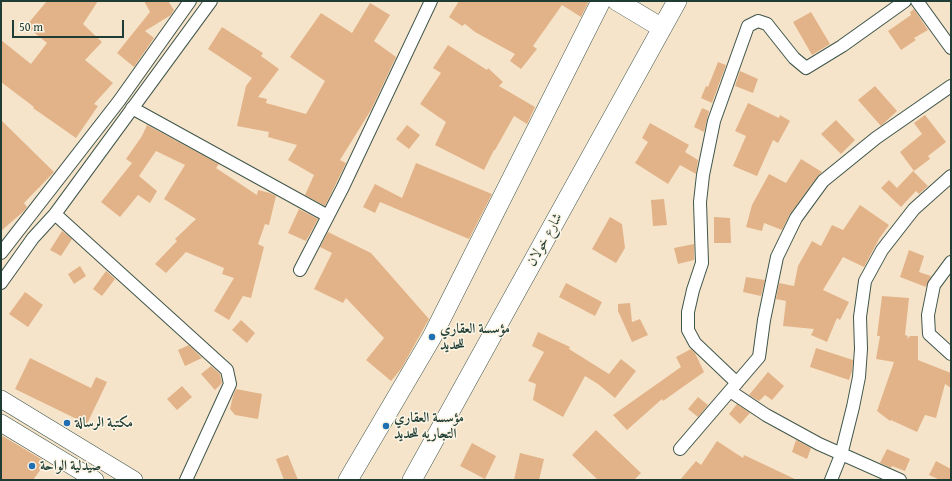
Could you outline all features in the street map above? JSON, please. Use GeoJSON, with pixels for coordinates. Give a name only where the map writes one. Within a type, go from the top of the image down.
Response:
{"type":"FeatureCollection","features":[{"type":"Feature","properties":{"kind":"main road"},"geometry":{"type":"LineString","coordinates":[[348,480],[432,337],[601,1]]}},
{"type":"Feature","properties":{"kind":"main road"},"geometry":{"type":"LineString","coordinates":[[617,1],[662,28]]}},
{"type":"Feature","properties":{"kind":"main road","name":"شارع خولان"},"geometry":{"type":"LineString","coordinates":[[412,480],[678,1]]}},
{"type":"Feature","properties":{"kind":"street"},"geometry":{"type":"LineString","coordinates":[[1,253],[119,101],[190,1]]}},
{"type":"Feature","properties":{"kind":"street"},"geometry":{"type":"LineString","coordinates":[[1,283],[33,238],[55,214],[211,1]]}},
{"type":"Feature","properties":{"kind":"street"},"geometry":{"type":"LineString","coordinates":[[300,270],[343,187],[431,1]]}},
{"type":"Feature","properties":{"kind":"street"},"geometry":{"type":"LineString","coordinates":[[900,480],[841,455],[766,415],[734,387],[695,343],[688,330],[688,312],[693,290],[702,263],[700,202],[703,175],[714,122],[748,26],[758,21],[767,24],[794,58],[806,68],[842,46],[905,1]]}},
{"type":"Feature","properties":{"kind":"street"},"geometry":{"type":"LineString","coordinates":[[917,1],[951,48]]}},
{"type":"Feature","properties":{"kind":"street"},"geometry":{"type":"LineString","coordinates":[[680,449],[759,357],[764,320],[777,257],[796,218],[824,181],[876,138],[951,86]]}},
{"type":"Feature","properties":{"kind":"street"},"geometry":{"type":"LineString","coordinates":[[132,108],[328,216]]}},
{"type":"Feature","properties":{"kind":"street"},"geometry":{"type":"LineString","coordinates":[[831,480],[841,455],[859,377],[861,349],[860,317],[865,281],[882,250],[914,209],[951,176]]}},
{"type":"Feature","properties":{"kind":"street"},"geometry":{"type":"LineString","coordinates":[[55,214],[227,370],[230,384],[186,480]]}},
{"type":"Feature","properties":{"kind":"street"},"geometry":{"type":"LineString","coordinates":[[951,262],[934,285],[928,315],[929,334],[951,354]]}},
{"type":"Feature","properties":{"kind":"street"},"geometry":{"type":"LineString","coordinates":[[1,399],[134,480]]}},
{"type":"Feature","properties":{"kind":"street"},"geometry":{"type":"LineString","coordinates":[[1,423],[95,480]]}},
{"type":"Feature","properties":{"kind":"building"},"geometry":{"type":"Polygon","coordinates":[[[47,1],[98,1],[83,24],[102,42],[85,60],[113,83],[94,104],[98,106],[76,138],[33,108],[34,107],[1,82],[1,40],[31,64],[47,43],[26,26],[47,1]]]}},
{"type":"Feature","properties":{"kind":"building"},"geometry":{"type":"Polygon","coordinates":[[[144,1],[168,1],[174,10],[171,15],[145,31],[154,38],[134,67],[117,53],[150,12],[144,1]]]}},
{"type":"Feature","properties":{"kind":"building"},"geometry":{"type":"Polygon","coordinates":[[[459,1],[589,1],[581,17],[562,5],[533,46],[537,49],[521,69],[510,61],[515,54],[475,32],[465,24],[462,26],[449,17],[459,1]]]}},
{"type":"Feature","properties":{"kind":"building"},"geometry":{"type":"Polygon","coordinates":[[[370,3],[390,15],[374,41],[396,57],[371,110],[340,160],[346,163],[325,206],[305,195],[314,175],[288,160],[297,145],[268,137],[269,132],[237,126],[246,86],[252,78],[208,49],[222,27],[263,53],[261,56],[279,69],[258,97],[267,99],[266,103],[306,114],[325,81],[290,57],[321,13],[352,33],[370,3]]]}},
{"type":"Feature","properties":{"kind":"building"},"geometry":{"type":"Polygon","coordinates":[[[914,9],[928,30],[914,38],[916,40],[901,50],[888,31],[911,15],[910,12],[914,9]]]}},
{"type":"Feature","properties":{"kind":"building"},"geometry":{"type":"Polygon","coordinates":[[[811,12],[830,44],[812,55],[793,22],[811,12]]]}},
{"type":"Feature","properties":{"kind":"building"},"geometry":{"type":"Polygon","coordinates":[[[448,45],[487,70],[488,68],[503,82],[499,86],[535,107],[527,124],[514,116],[484,170],[435,145],[446,122],[420,104],[441,73],[433,68],[448,45]]]}},
{"type":"Feature","properties":{"kind":"building"},"geometry":{"type":"Polygon","coordinates":[[[718,62],[726,65],[712,103],[701,98],[706,86],[708,87],[718,62]]]}},
{"type":"Feature","properties":{"kind":"building"},"geometry":{"type":"Polygon","coordinates":[[[740,71],[758,79],[753,93],[735,86],[740,71]]]}},
{"type":"Feature","properties":{"kind":"building"},"geometry":{"type":"Polygon","coordinates":[[[875,86],[897,111],[881,126],[858,100],[875,86]]]}},
{"type":"Feature","properties":{"kind":"building"},"geometry":{"type":"Polygon","coordinates":[[[748,103],[779,118],[780,115],[790,121],[778,143],[773,140],[757,176],[733,166],[746,136],[735,131],[748,103]]]}},
{"type":"Feature","properties":{"kind":"building"},"geometry":{"type":"Polygon","coordinates":[[[702,108],[709,111],[704,132],[694,127],[702,108]]]}},
{"type":"Feature","properties":{"kind":"building"},"geometry":{"type":"Polygon","coordinates":[[[925,115],[946,142],[928,156],[930,159],[914,171],[900,152],[922,134],[914,123],[925,115]]]}},
{"type":"Feature","properties":{"kind":"building"},"geometry":{"type":"Polygon","coordinates":[[[1,120],[54,172],[24,203],[27,207],[24,211],[1,231],[1,120]]]}},
{"type":"Feature","properties":{"kind":"building"},"geometry":{"type":"Polygon","coordinates":[[[836,120],[855,140],[841,154],[821,134],[836,120]]]}},
{"type":"Feature","properties":{"kind":"building"},"geometry":{"type":"Polygon","coordinates":[[[650,123],[689,145],[685,152],[698,160],[696,174],[680,165],[668,184],[635,163],[648,142],[642,138],[650,123]]]}},
{"type":"Feature","properties":{"kind":"building"},"geometry":{"type":"Polygon","coordinates":[[[147,125],[219,164],[216,168],[257,195],[258,190],[276,196],[269,225],[265,224],[258,244],[264,247],[251,298],[243,296],[229,320],[214,311],[234,278],[222,274],[224,268],[186,252],[166,273],[155,264],[177,241],[175,239],[196,219],[164,199],[185,165],[156,151],[139,176],[157,191],[150,203],[138,195],[120,217],[101,202],[132,163],[126,159],[142,136],[147,125]]]}},
{"type":"Feature","properties":{"kind":"building"},"geometry":{"type":"Polygon","coordinates":[[[407,125],[420,135],[409,149],[396,139],[407,125]]]}},
{"type":"Feature","properties":{"kind":"building"},"geometry":{"type":"Polygon","coordinates":[[[801,159],[822,172],[790,214],[782,230],[764,223],[762,231],[746,227],[752,205],[769,174],[786,183],[801,159]]]}},
{"type":"Feature","properties":{"kind":"building"},"geometry":{"type":"Polygon","coordinates":[[[416,163],[492,194],[469,239],[380,202],[375,213],[363,207],[375,184],[402,198],[416,163]]]}},
{"type":"Feature","properties":{"kind":"building"},"geometry":{"type":"Polygon","coordinates":[[[913,171],[928,186],[919,194],[916,191],[901,207],[881,188],[889,180],[897,188],[913,171]]]}},
{"type":"Feature","properties":{"kind":"building"},"geometry":{"type":"Polygon","coordinates":[[[664,199],[667,225],[653,226],[651,200],[664,199]]]}},
{"type":"Feature","properties":{"kind":"building"},"geometry":{"type":"Polygon","coordinates":[[[860,205],[889,225],[879,239],[864,267],[843,257],[823,290],[849,302],[840,320],[837,318],[827,342],[811,335],[814,329],[783,326],[786,301],[776,299],[779,283],[794,286],[798,266],[812,241],[821,246],[832,225],[843,230],[860,205]]]}},
{"type":"Feature","properties":{"kind":"building"},"geometry":{"type":"Polygon","coordinates":[[[299,209],[318,219],[306,241],[288,233],[299,209]]]}},
{"type":"Feature","properties":{"kind":"building"},"geometry":{"type":"Polygon","coordinates":[[[610,217],[622,224],[625,248],[616,263],[592,249],[610,217]]]}},
{"type":"Feature","properties":{"kind":"building"},"geometry":{"type":"Polygon","coordinates":[[[714,217],[730,218],[731,243],[714,243],[714,217]]]}},
{"type":"Feature","properties":{"kind":"building"},"geometry":{"type":"Polygon","coordinates":[[[62,231],[72,239],[61,256],[50,250],[62,231]]]}},
{"type":"Feature","properties":{"kind":"building"},"geometry":{"type":"Polygon","coordinates":[[[328,232],[371,253],[429,319],[401,369],[391,381],[366,360],[384,338],[346,298],[343,303],[314,289],[332,253],[320,247],[328,232]]]}},
{"type":"Feature","properties":{"kind":"building"},"geometry":{"type":"Polygon","coordinates":[[[694,244],[694,260],[678,264],[674,248],[694,244]]]}},
{"type":"Feature","properties":{"kind":"building"},"geometry":{"type":"Polygon","coordinates":[[[909,250],[924,256],[919,272],[931,276],[926,287],[900,277],[909,250]]]}},
{"type":"Feature","properties":{"kind":"building"},"geometry":{"type":"Polygon","coordinates":[[[80,266],[86,276],[74,284],[68,274],[80,266]]]}},
{"type":"Feature","properties":{"kind":"building"},"geometry":{"type":"Polygon","coordinates":[[[106,271],[115,279],[102,296],[93,289],[106,271]]]}},
{"type":"Feature","properties":{"kind":"building"},"geometry":{"type":"Polygon","coordinates":[[[746,277],[765,280],[761,296],[743,292],[746,277]]]}},
{"type":"Feature","properties":{"kind":"building"},"geometry":{"type":"Polygon","coordinates":[[[566,283],[602,302],[595,316],[559,297],[566,283]]]}},
{"type":"Feature","properties":{"kind":"building"},"geometry":{"type":"Polygon","coordinates":[[[25,292],[43,305],[28,327],[9,314],[25,292]]]}},
{"type":"Feature","properties":{"kind":"building"},"geometry":{"type":"Polygon","coordinates":[[[882,296],[909,298],[905,335],[908,336],[907,339],[910,336],[918,336],[918,360],[951,373],[951,388],[945,384],[936,418],[925,415],[917,432],[891,420],[890,421],[877,411],[894,362],[876,359],[880,336],[877,336],[882,296]]]}},
{"type":"Feature","properties":{"kind":"building"},"geometry":{"type":"Polygon","coordinates":[[[630,303],[632,322],[640,319],[648,335],[632,342],[618,311],[618,304],[630,303]]]}},
{"type":"Feature","properties":{"kind":"building"},"geometry":{"type":"Polygon","coordinates":[[[241,320],[255,333],[247,343],[232,330],[241,320]]]}},
{"type":"Feature","properties":{"kind":"building"},"geometry":{"type":"Polygon","coordinates":[[[538,332],[570,347],[569,349],[609,374],[621,359],[636,371],[615,398],[598,384],[585,376],[563,417],[533,400],[536,384],[528,381],[544,352],[532,346],[538,332]]]}},
{"type":"Feature","properties":{"kind":"building"},"geometry":{"type":"Polygon","coordinates":[[[189,345],[202,358],[185,366],[178,350],[189,345]]]}},
{"type":"Feature","properties":{"kind":"building"},"geometry":{"type":"Polygon","coordinates":[[[816,348],[853,360],[849,380],[810,367],[816,348]]]}},
{"type":"Feature","properties":{"kind":"building"},"geometry":{"type":"Polygon","coordinates":[[[691,349],[695,353],[704,372],[663,401],[662,399],[627,430],[613,415],[681,367],[676,357],[691,349]]]}},
{"type":"Feature","properties":{"kind":"building"},"geometry":{"type":"Polygon","coordinates":[[[30,358],[91,388],[96,377],[107,382],[87,424],[15,389],[30,358]]]}},
{"type":"Feature","properties":{"kind":"building"},"geometry":{"type":"Polygon","coordinates":[[[211,366],[220,374],[222,383],[215,390],[201,374],[211,366]]]}},
{"type":"Feature","properties":{"kind":"building"},"geometry":{"type":"Polygon","coordinates":[[[768,372],[784,386],[772,400],[765,395],[759,401],[749,395],[768,372]]]}},
{"type":"Feature","properties":{"kind":"building"},"geometry":{"type":"Polygon","coordinates":[[[182,386],[192,397],[177,410],[167,399],[182,386]]]}},
{"type":"Feature","properties":{"kind":"building"},"geometry":{"type":"Polygon","coordinates":[[[236,389],[262,394],[258,419],[235,415],[230,409],[236,389]]]}},
{"type":"Feature","properties":{"kind":"building"},"geometry":{"type":"Polygon","coordinates":[[[698,397],[708,405],[698,417],[688,409],[698,397]]]}},
{"type":"Feature","properties":{"kind":"building"},"geometry":{"type":"Polygon","coordinates":[[[737,404],[750,413],[740,424],[729,414],[737,404]]]}},
{"type":"Feature","properties":{"kind":"building"},"geometry":{"type":"Polygon","coordinates":[[[596,430],[641,473],[634,480],[598,480],[572,455],[596,430]]]}},
{"type":"Feature","properties":{"kind":"building"},"geometry":{"type":"Polygon","coordinates":[[[1,435],[46,462],[33,480],[1,480],[1,435]]]}},
{"type":"Feature","properties":{"kind":"building"},"geometry":{"type":"Polygon","coordinates":[[[796,440],[811,448],[807,459],[792,452],[796,440]]]}},
{"type":"Feature","properties":{"kind":"building"},"geometry":{"type":"Polygon","coordinates":[[[717,441],[743,458],[744,455],[797,480],[680,480],[696,461],[701,465],[717,441]]]}},
{"type":"Feature","properties":{"kind":"building"},"geometry":{"type":"Polygon","coordinates":[[[472,443],[496,456],[485,479],[460,466],[472,443]]]}},
{"type":"Feature","properties":{"kind":"building"},"geometry":{"type":"Polygon","coordinates":[[[887,449],[910,459],[905,471],[892,466],[891,468],[880,463],[887,449]]]}},
{"type":"Feature","properties":{"kind":"building"},"geometry":{"type":"Polygon","coordinates":[[[520,453],[544,459],[539,480],[514,480],[520,453]]]}},
{"type":"Feature","properties":{"kind":"building"},"geometry":{"type":"Polygon","coordinates":[[[288,455],[298,480],[284,480],[276,459],[288,455]]]}},
{"type":"Feature","properties":{"kind":"building"},"geometry":{"type":"Polygon","coordinates":[[[936,461],[951,469],[951,480],[940,480],[929,475],[936,461]]]}},
{"type":"Feature","properties":{"kind":"place","name":"مؤسسة العقاري للحديد"},"geometry":{"type":"Point","coordinates":[432,337]}},
{"type":"Feature","properties":{"kind":"place","name":"مكتبة الرسالة"},"geometry":{"type":"Point","coordinates":[67,423]}},
{"type":"Feature","properties":{"kind":"place","name":"مؤسسة العقاري التجاريه للحديد"},"geometry":{"type":"Point","coordinates":[386,426]}},
{"type":"Feature","properties":{"kind":"place","name":"صيدلية الواحة"},"geometry":{"type":"Point","coordinates":[32,466]}}]}
